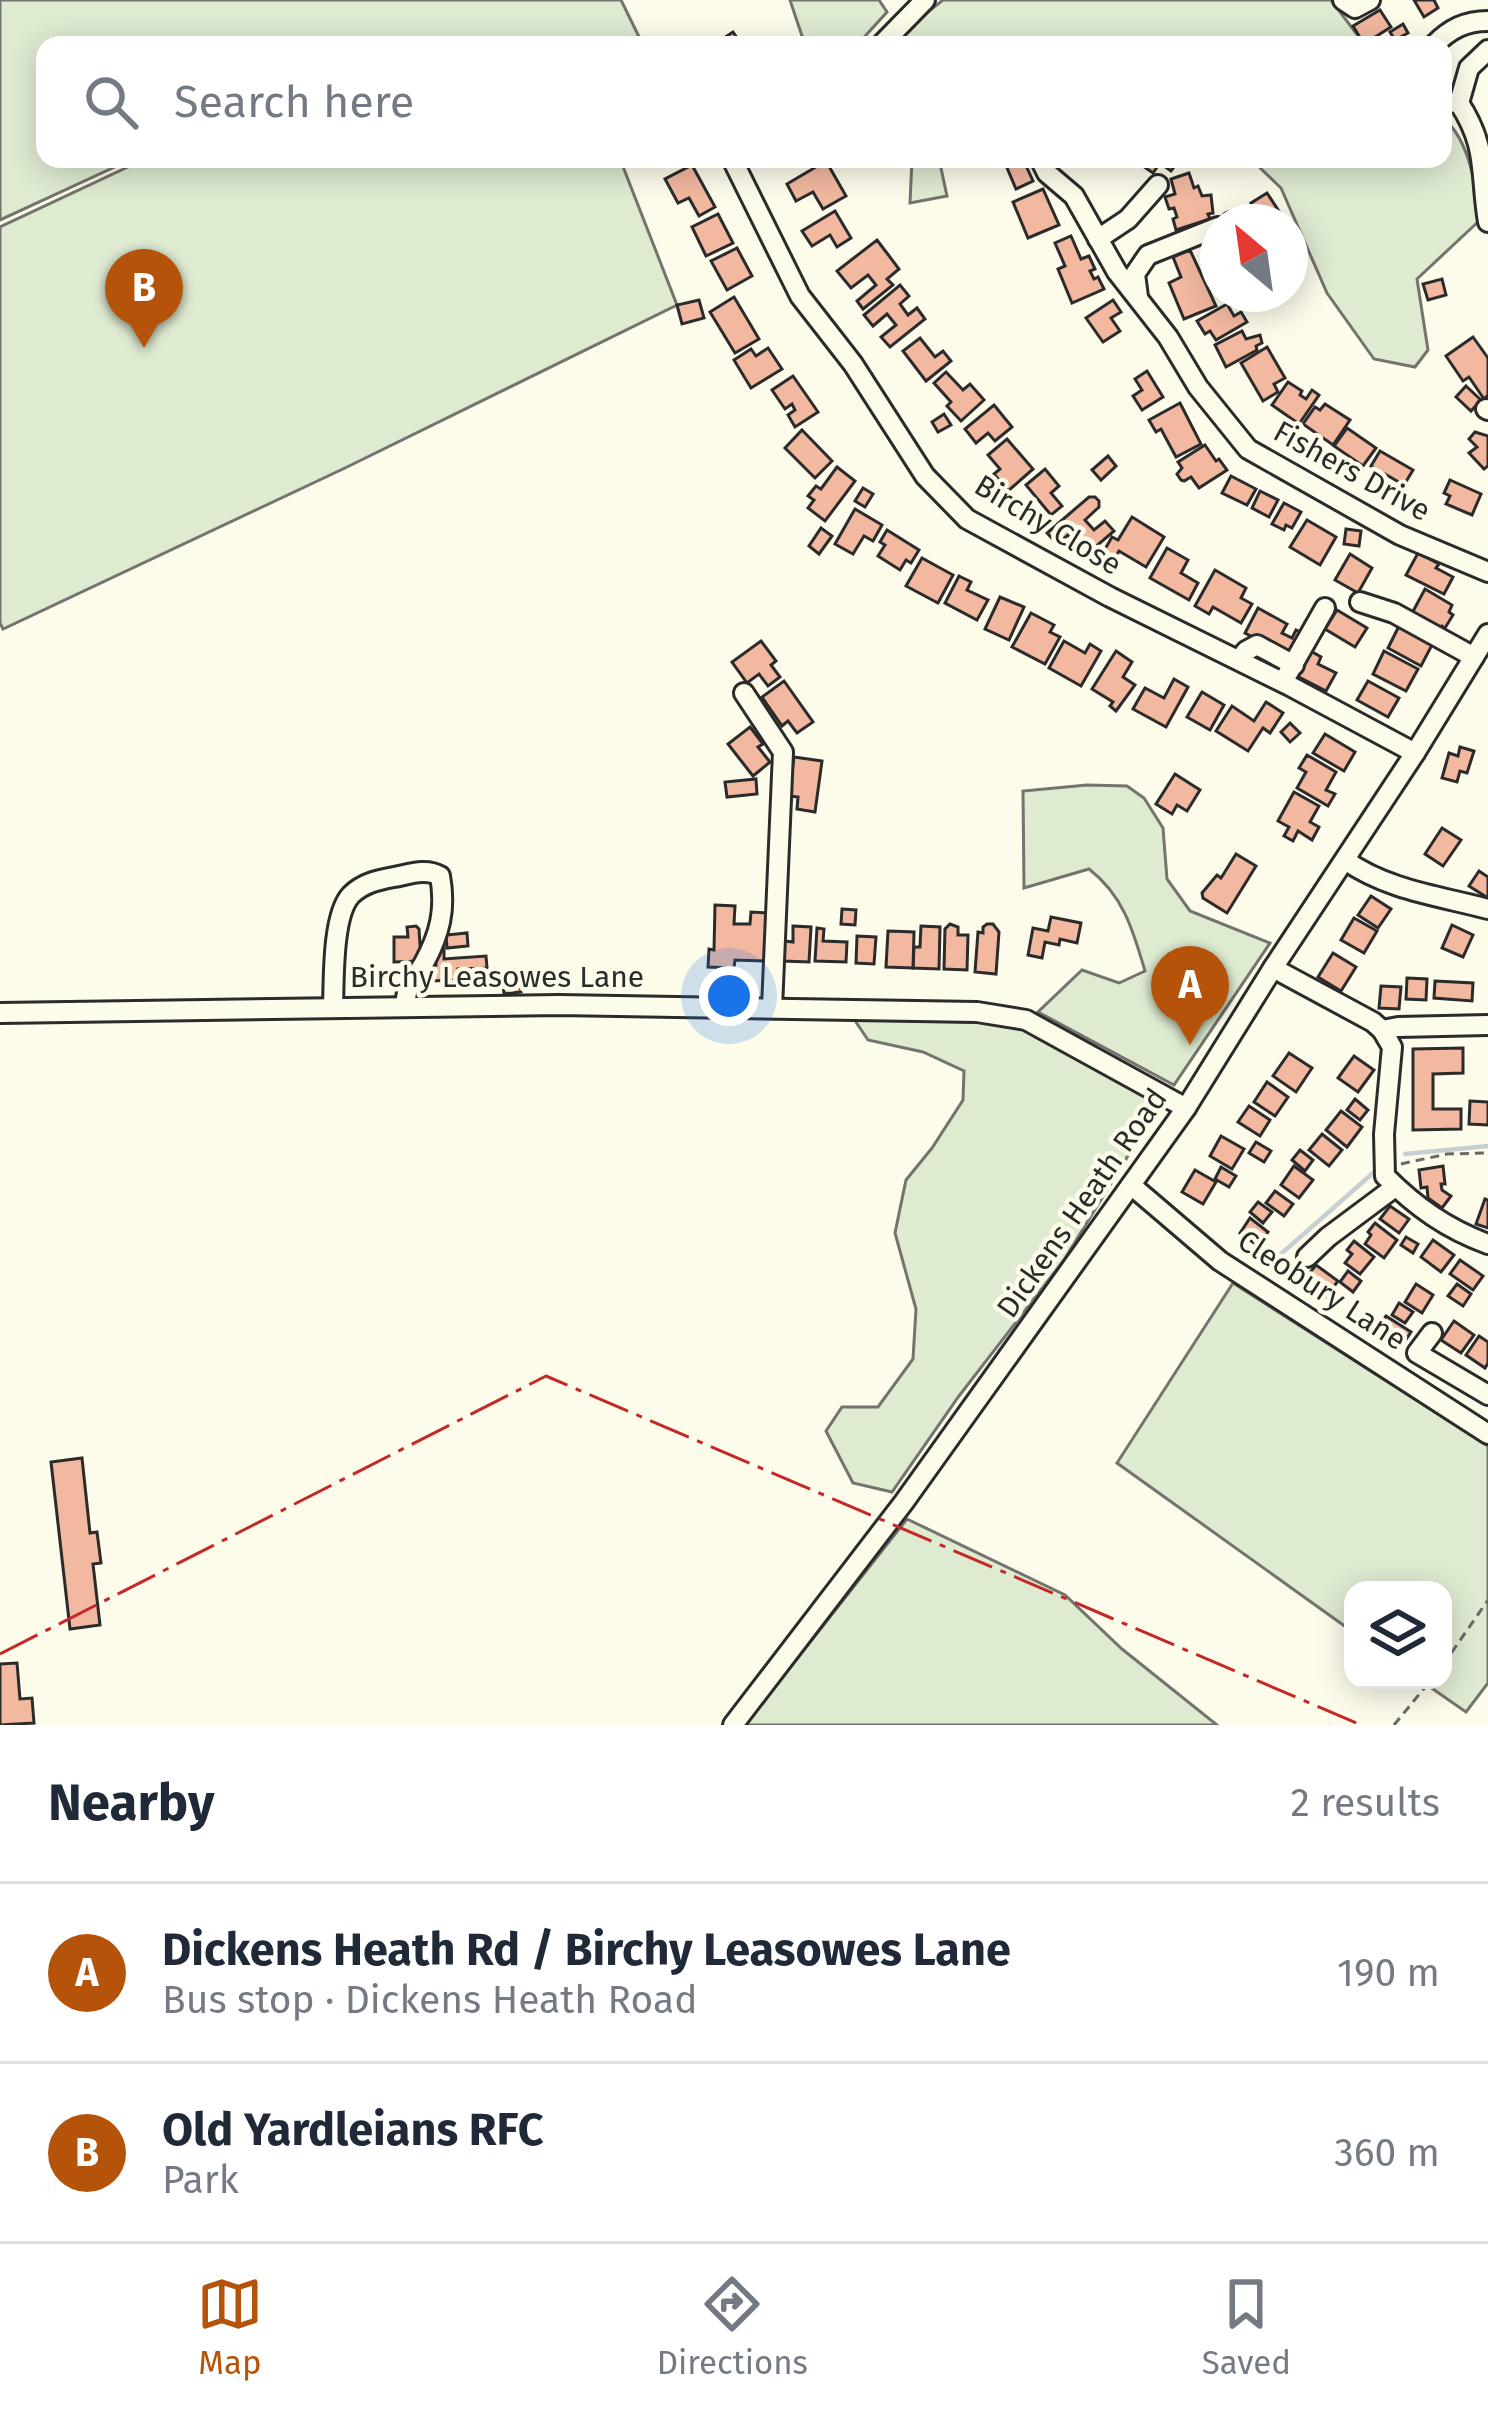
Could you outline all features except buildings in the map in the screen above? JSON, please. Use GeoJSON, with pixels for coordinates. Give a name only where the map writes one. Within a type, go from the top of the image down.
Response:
{"type":"FeatureCollection","features":[{"type":"Feature","properties":{"kind":"street"},"geometry":{"type":"LineString","coordinates":[[890,36],[925,0]]}},
{"type":"Feature","properties":{"kind":"street"},"geometry":{"type":"LineString","coordinates":[[1343,0],[1355,8],[1370,0]]}},
{"type":"Feature","properties":{"kind":"street"},"geometry":{"type":"LineString","coordinates":[[1443,36],[1480,21],[1461,0]]}},
{"type":"Feature","properties":{"kind":"street"},"geometry":{"type":"LineString","coordinates":[[1452,100],[1469,68],[1488,50]]}},
{"type":"Feature","properties":{"kind":"street"},"geometry":{"type":"LineString","coordinates":[[1452,103],[1471,120],[1479,140],[1488,222]]}},
{"type":"Feature","properties":{"kind":"street","name":"Birchy Close"},"geometry":{"type":"LineString","coordinates":[[736,168],[800,296],[853,364],[925,476],[967,519],[1239,660],[1288,674],[1415,753]]}},
{"type":"Feature","properties":{"kind":"street","name":"Fishers Drive"},"geometry":{"type":"LineString","coordinates":[[1044,168],[1074,196],[1117,272],[1248,449],[1400,535],[1488,572]]}},
{"type":"Feature","properties":{"kind":"street"},"geometry":{"type":"LineString","coordinates":[[1098,239],[1128,219],[1158,184]]}},
{"type":"Feature","properties":{"kind":"street"},"geometry":{"type":"LineString","coordinates":[[1138,300],[1135,274],[1148,255],[1200,234]]}},
{"type":"Feature","properties":{"kind":"street"},"geometry":{"type":"LineString","coordinates":[[1360,602],[1394,613],[1474,657]]}},
{"type":"Feature","properties":{"kind":"street"},"geometry":{"type":"LineString","coordinates":[[1288,674],[1325,608]]}},
{"type":"Feature","properties":{"kind":"street","name":"Dickens Heath Road"},"geometry":{"type":"LineString","coordinates":[[733,1725],[904,1502],[1186,1108],[1488,634]]}},
{"type":"Feature","properties":{"kind":"street"},"geometry":{"type":"LineString","coordinates":[[744,693],[783,752],[772,1008]]}},
{"type":"Feature","properties":{"kind":"street"},"geometry":{"type":"LineString","coordinates":[[1345,860],[1362,872],[1412,891],[1488,909]]}},
{"type":"Feature","properties":{"kind":"street"},"geometry":{"type":"LineString","coordinates":[[333,1008],[344,904],[375,880],[429,871],[440,877],[440,930],[424,964],[406,987],[405,1007]]}},
{"type":"Feature","properties":{"kind":"street"},"geometry":{"type":"LineString","coordinates":[[1273,968],[1373,1022],[1392,1047],[1388,1174],[1328,1237],[1303,1254]]}},
{"type":"Feature","properties":{"kind":"street","name":"Birchy Leasowes Lane"},"geometry":{"type":"LineString","coordinates":[[0,1013],[559,1005],[977,1012],[1026,1020],[1186,1108]]}},
{"type":"Feature","properties":{"kind":"street"},"geometry":{"type":"LineString","coordinates":[[1382,1030],[1488,1024]]}},
{"type":"Feature","properties":{"kind":"street"},"geometry":{"type":"LineString","coordinates":[[1388,1174],[1457,1233],[1488,1244]]}},
{"type":"Feature","properties":{"kind":"street","name":"Cleobury Lane"},"geometry":{"type":"LineString","coordinates":[[1131,1185],[1220,1261],[1488,1434]]}},
{"type":"Feature","properties":{"kind":"street"},"geometry":{"type":"LineString","coordinates":[[1432,1333],[1417,1353],[1488,1395]]}},
{"type":"Feature","properties":{"kind":"path"},"geometry":{"type":"LineString","coordinates":[[1388,1174],[1406,1161],[1488,1153]]}},
{"type":"Feature","properties":{"kind":"path"},"geometry":{"type":"LineString","coordinates":[[1269,1275],[1303,1254]]}},
{"type":"Feature","properties":{"kind":"path"},"geometry":{"type":"LineString","coordinates":[[1452,1652],[1488,1600]]}},
{"type":"Feature","properties":{"kind":"path"},"geometry":{"type":"LineString","coordinates":[[1394,1725],[1424,1689]]}},
{"type":"Feature","properties":{"kind":"green space"},"geometry":{"type":"Polygon","coordinates":[[[0,0],[621,0],[639,36],[36,36],[36,168],[113,168],[0,220],[0,0]]]}},
{"type":"Feature","properties":{"kind":"green space"},"geometry":{"type":"Polygon","coordinates":[[[790,0],[879,0],[887,12],[865,36],[802,36],[790,0]]]}},
{"type":"Feature","properties":{"kind":"green space"},"geometry":{"type":"Polygon","coordinates":[[[943,0],[1331,0],[1358,36],[899,36],[943,0]]]}},
{"type":"Feature","properties":{"kind":"green space"},"geometry":{"type":"Polygon","coordinates":[[[1452,127],[1466,152],[1480,220],[1417,279],[1428,350],[1415,367],[1374,359],[1327,293],[1308,250],[1308,204],[1288,204],[1281,188],[1260,168],[1452,168],[1452,127]]]}},
{"type":"Feature","properties":{"kind":"green space"},"geometry":{"type":"Polygon","coordinates":[[[126,168],[624,168],[677,305],[3,629],[0,227],[126,168]]]}},
{"type":"Feature","properties":{"kind":"green space"},"geometry":{"type":"Polygon","coordinates":[[[912,168],[941,168],[947,196],[910,203],[912,168]]]}},
{"type":"Feature","properties":{"kind":"green space"},"geometry":{"type":"Polygon","coordinates":[[[1127,786],[1144,798],[1163,828],[1167,879],[1190,911],[1270,943],[1174,1085],[1038,1012],[1082,970],[1119,983],[1145,971],[1118,902],[1089,869],[1024,888],[1023,791],[1127,786]]]}},
{"type":"Feature","properties":{"kind":"green space"},"geometry":{"type":"Polygon","coordinates":[[[854,1019],[1012,1023],[1161,1102],[1064,1260],[892,1492],[853,1483],[826,1431],[842,1407],[878,1407],[913,1359],[916,1309],[895,1233],[906,1180],[963,1100],[964,1071],[923,1052],[868,1040],[854,1019]]]}},
{"type":"Feature","properties":{"kind":"green space"},"geometry":{"type":"Polygon","coordinates":[[[1233,1283],[1488,1446],[1488,1683],[1466,1712],[1433,1689],[1452,1689],[1452,1581],[1344,1581],[1344,1626],[1117,1463],[1233,1283]]]}},
{"type":"Feature","properties":{"kind":"green space"},"geometry":{"type":"Polygon","coordinates":[[[907,1519],[1065,1595],[1122,1649],[1217,1725],[745,1725],[907,1519]]]}},
{"type":"Feature","properties":{"kind":"waterway"},"geometry":{"type":"LineString","coordinates":[[1405,1154],[1488,1146]]}},
{"type":"Feature","properties":{"kind":"waterway"},"geometry":{"type":"LineString","coordinates":[[1281,1254],[1373,1173]]}},
{"type":"Feature","properties":{"kind":"power"},"geometry":{"type":"LineString","coordinates":[[0,1654],[546,1376],[1361,1725]]}},
{"type":"Feature","properties":{"kind":"place","name":"Old Yardleians RFC"},"geometry":{"type":"Point","coordinates":[144,348]}},
{"type":"Feature","properties":{"kind":"place","name":"Dickens Heath Rd / Birchy Leasowes Lane"},"geometry":{"type":"Point","coordinates":[1190,1045]}}]}
